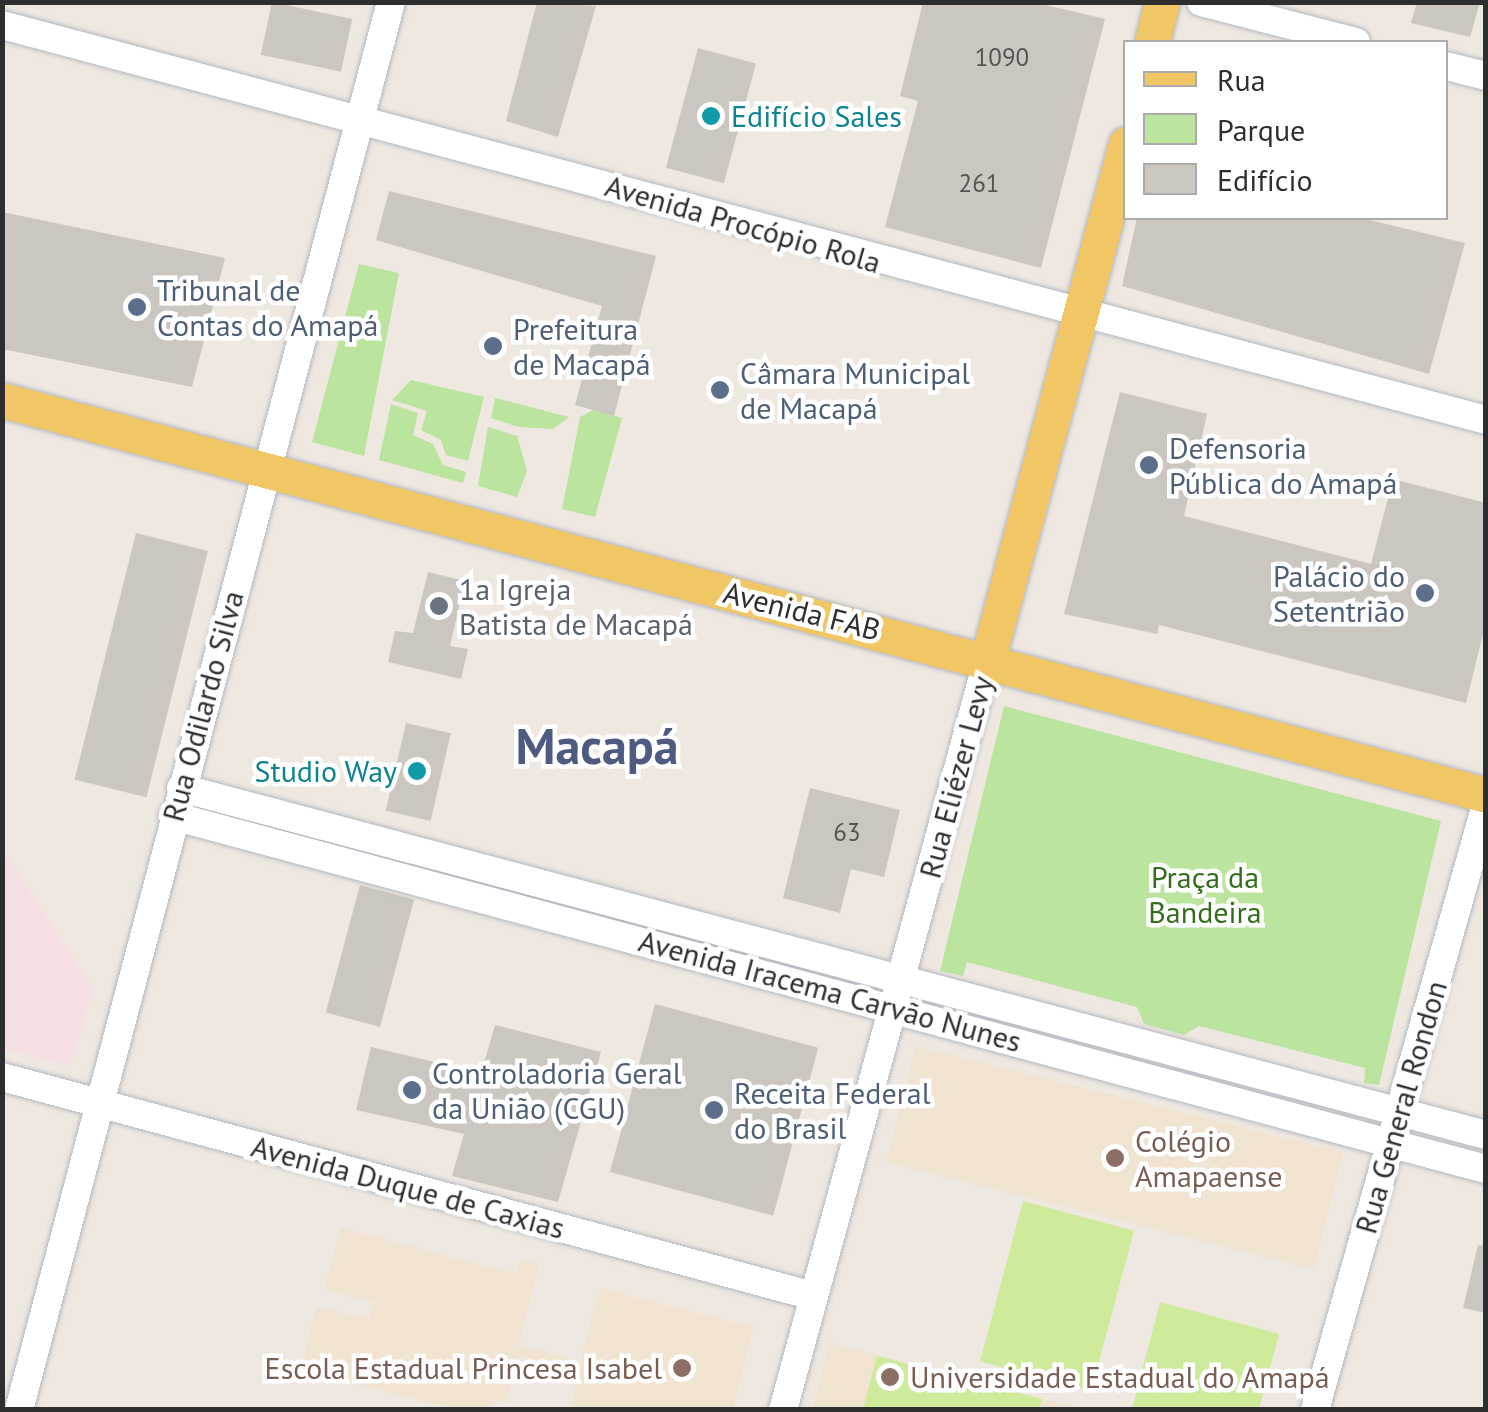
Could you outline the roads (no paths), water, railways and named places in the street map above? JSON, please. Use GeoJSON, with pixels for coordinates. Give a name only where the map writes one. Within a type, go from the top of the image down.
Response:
{"type":"FeatureCollection","features":[{"type":"Feature","properties":{"kind":"main road"},"geometry":{"type":"LineString","coordinates":[[1152,40],[1162,2]]}},
{"type":"Feature","properties":{"kind":"main road","name":"Rua Eliézer Levy"},"geometry":{"type":"LineString","coordinates":[[987,662],[1123,155]]}},
{"type":"Feature","properties":{"kind":"main road","name":"Avenida FAB"},"geometry":{"type":"LineString","coordinates":[[2,400],[1486,795]]}},
{"type":"Feature","properties":{"kind":"street","name":"Rua Odilardo Silva"},"geometry":{"type":"LineString","coordinates":[[19,1410],[391,2]]}},
{"type":"Feature","properties":{"kind":"street"},"geometry":{"type":"LineString","coordinates":[[1201,2],[1348,40]]}},
{"type":"Feature","properties":{"kind":"street","name":"Avenida Procópio Rola"},"geometry":{"type":"LineString","coordinates":[[2,25],[361,117],[1080,317],[1486,420]]}},
{"type":"Feature","properties":{"kind":"street"},"geometry":{"type":"LineString","coordinates":[[1448,66],[1486,76]]}},
{"type":"Feature","properties":{"kind":"street","name":"Rua Eliézer Levy"},"geometry":{"type":"LineString","coordinates":[[783,1410],[987,662]]}},
{"type":"Feature","properties":{"kind":"street","name":"Avenida Iracema Carvão Nunes"},"geometry":{"type":"LineString","coordinates":[[181,788],[1486,1134]]}},
{"type":"Feature","properties":{"kind":"street","name":"Rua General Rondon"},"geometry":{"type":"LineString","coordinates":[[1316,1410],[1486,805]]}},
{"type":"Feature","properties":{"kind":"street","name":"Avenida Iracema Carvão Nunes"},"geometry":{"type":"LineString","coordinates":[[174,816],[1486,1168]]}},
{"type":"Feature","properties":{"kind":"street"},"geometry":{"type":"LineString","coordinates":[[1103,1064],[1112,1032]]}},
{"type":"Feature","properties":{"kind":"street"},"geometry":{"type":"LineString","coordinates":[[1181,1084],[1190,1054]]}},
{"type":"Feature","properties":{"kind":"street","name":"Avenida Duque de Caxias"},"geometry":{"type":"LineString","coordinates":[[2,1078],[813,1296]]}},
{"type":"Feature","properties":{"kind":"place","name":"Edifício Sales"},"geometry":{"type":"Point","coordinates":[711,116]}},
{"type":"Feature","properties":{"kind":"place","name":"Tribunal de Contas do Amapá"},"geometry":{"type":"Point","coordinates":[137,307]}},
{"type":"Feature","properties":{"kind":"place","name":"Prefeitura de Macapá"},"geometry":{"type":"Point","coordinates":[493,346]}},
{"type":"Feature","properties":{"kind":"place","name":"Câmara Municipal de Macapá"},"geometry":{"type":"Point","coordinates":[720,390]}},
{"type":"Feature","properties":{"kind":"place","name":"Defensoria Pública do Amapá"},"geometry":{"type":"Point","coordinates":[1149,465]}},
{"type":"Feature","properties":{"kind":"place","name":"Palácio do Setentrião"},"geometry":{"type":"Point","coordinates":[1425,593]}},
{"type":"Feature","properties":{"kind":"place","name":"1a Igreja Batista de Macapá"},"geometry":{"type":"Point","coordinates":[439,606]}},
{"type":"Feature","properties":{"kind":"place","name":"Studio Way"},"geometry":{"type":"Point","coordinates":[417,771]}},
{"type":"Feature","properties":{"kind":"place","name":"Controladoria Geral da União (CGU)"},"geometry":{"type":"Point","coordinates":[412,1090]}},
{"type":"Feature","properties":{"kind":"place","name":"Receita Federal do Brasil"},"geometry":{"type":"Point","coordinates":[714,1110]}},
{"type":"Feature","properties":{"kind":"place","name":"Colégio Amapaense"},"geometry":{"type":"Point","coordinates":[1115,1158]}},
{"type":"Feature","properties":{"kind":"place","name":"Escola Estadual Princesa Isabel"},"geometry":{"type":"Point","coordinates":[682,1368]}},
{"type":"Feature","properties":{"kind":"place","name":"Universidade Estadual do Amapá"},"geometry":{"type":"Point","coordinates":[890,1377]}},
{"type":"Feature","properties":{"kind":"district","name":"Macapá"},"geometry":{"type":"Point","coordinates":[597,746]}},
{"type":"Feature","properties":{"kind":"park label","name":"Praça da Bandeira"},"geometry":{"type":"Point","coordinates":[1205,894]}}]}
